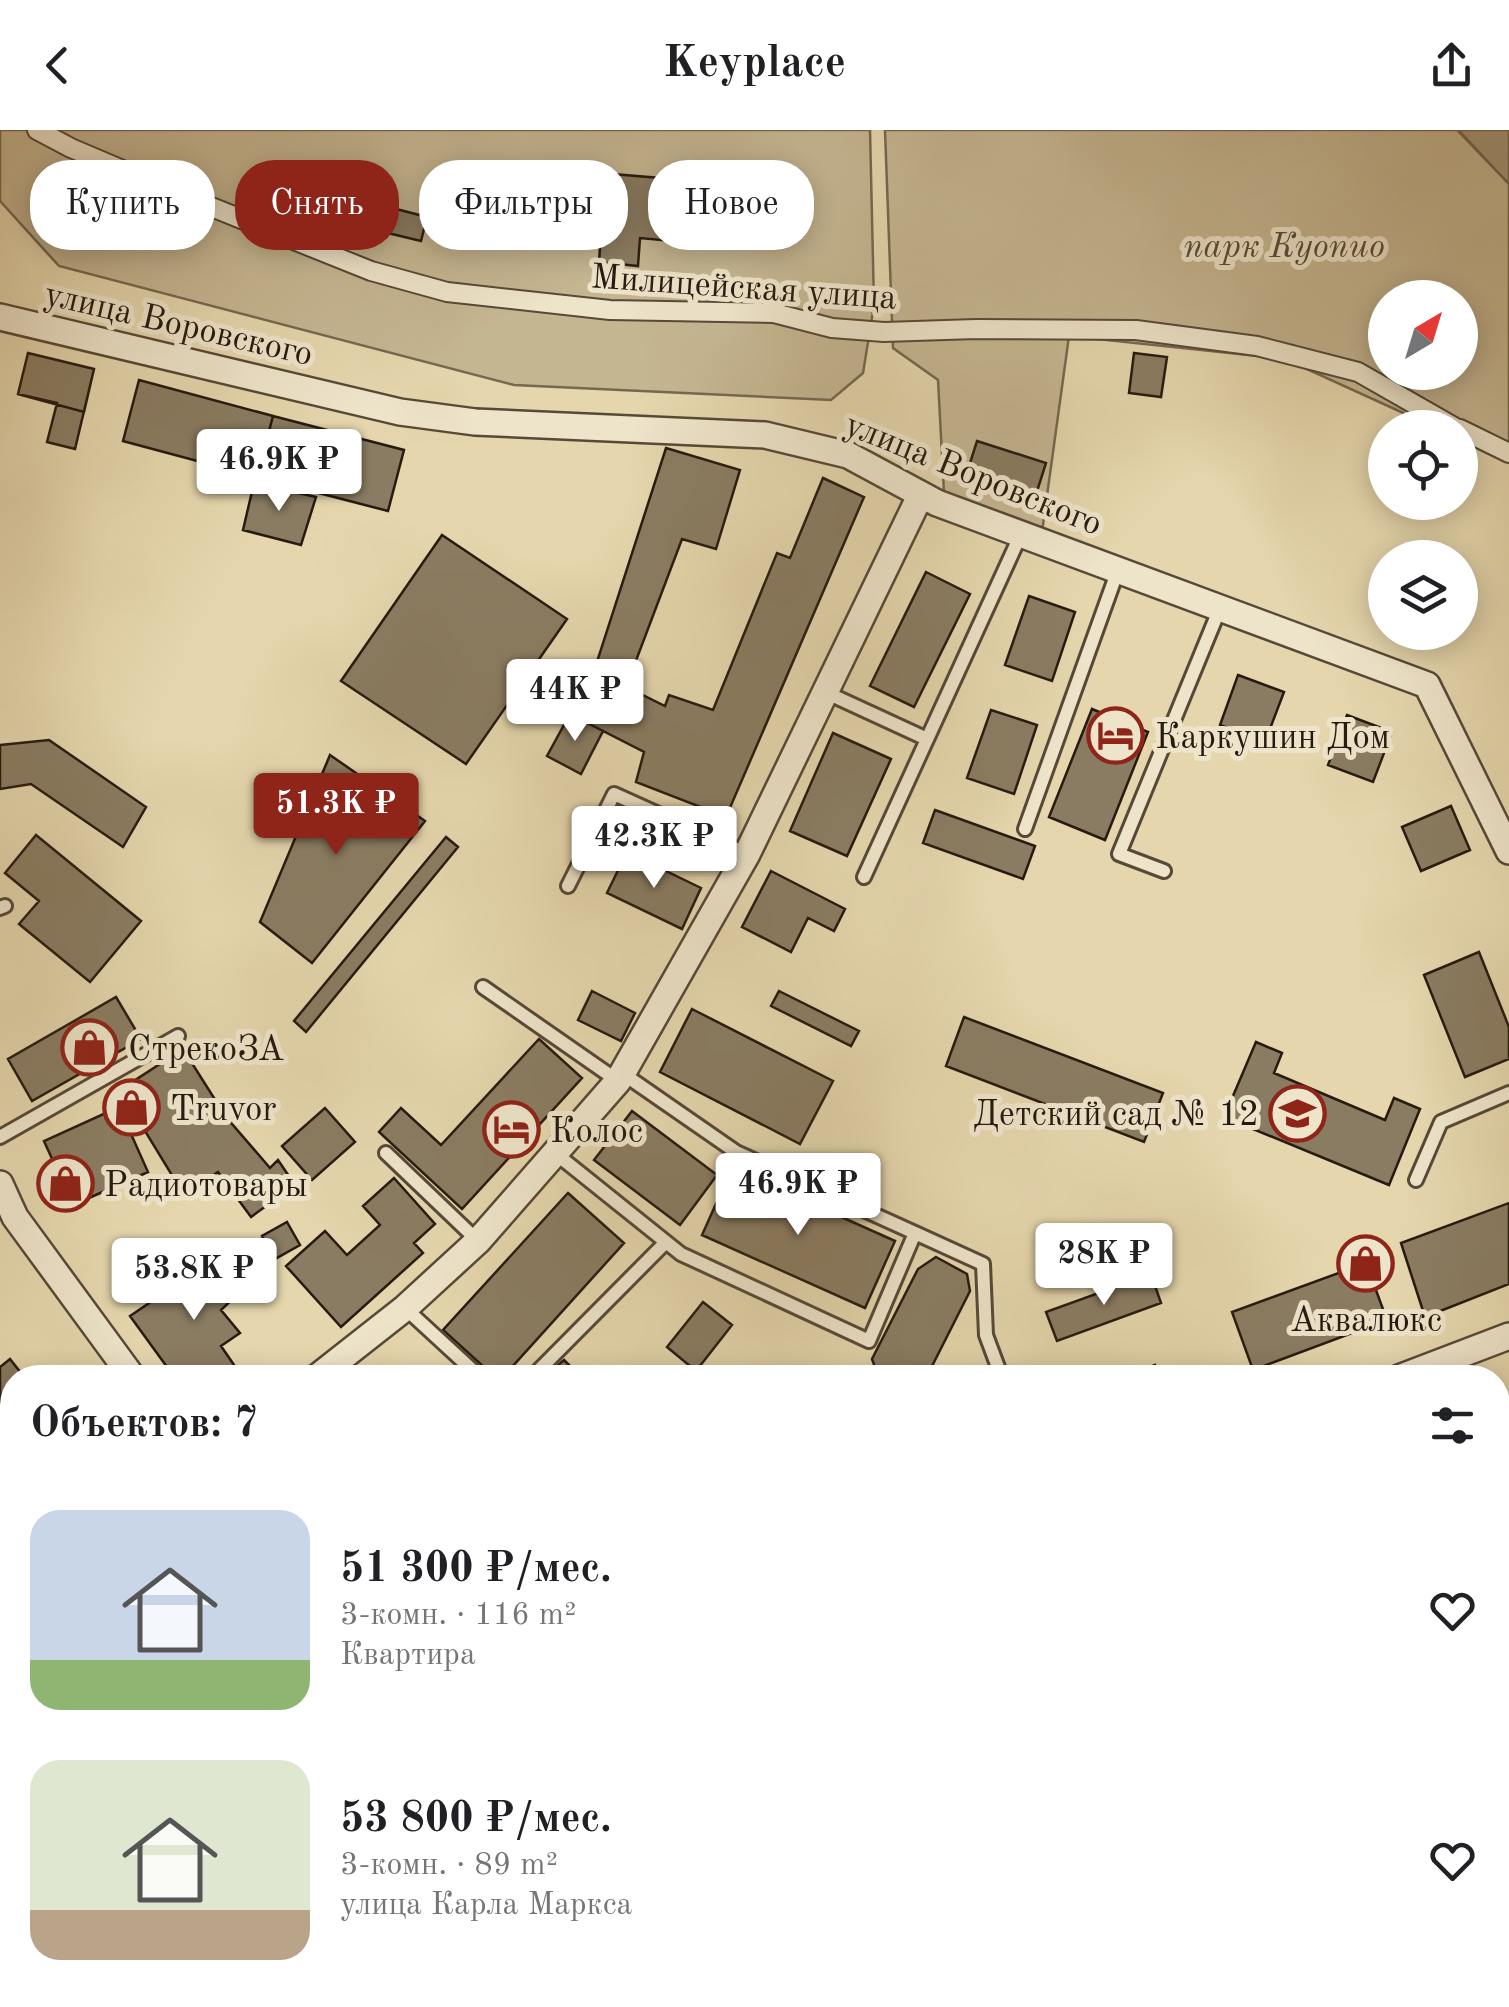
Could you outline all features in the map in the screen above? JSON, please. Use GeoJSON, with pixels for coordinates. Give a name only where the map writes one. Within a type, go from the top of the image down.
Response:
{"type":"FeatureCollection","features":[{"type":"Feature","properties":{"kind":"street","name":"Милицейская улица"},"geometry":{"type":"LineString","coordinates":[[38,130],[70,148],[354,265],[447,292],[610,310],[774,313],[832,328],[884,332],[976,328],[1136,330],[1257,346],[1358,372],[1426,410]]}},
{"type":"Feature","properties":{"kind":"street","name":"улица Воровского"},"geometry":{"type":"LineString","coordinates":[[0,317],[400,412],[476,422],[765,435],[848,454],[920,496],[1427,685],[1509,851]]}},
{"type":"Feature","properties":{"kind":"street","name":"Милицейская улица"},"geometry":{"type":"LineString","coordinates":[[1478,438],[1509,453]]}},
{"type":"Feature","properties":{"kind":"street"},"geometry":{"type":"LineString","coordinates":[[333,1365],[405,1308],[478,1242],[620,1077],[747,854],[920,496]]}},
{"type":"Feature","properties":{"kind":"street"},"geometry":{"type":"LineString","coordinates":[[0,1184],[8,1219],[123,1365]]}},
{"type":"Feature","properties":{"kind":"street"},"geometry":{"type":"LineString","coordinates":[[1434,1365],[1509,1336]]}},
{"type":"Feature","properties":{"kind":"lane"},"geometry":{"type":"LineString","coordinates":[[864,877],[1021,534]]}},
{"type":"Feature","properties":{"kind":"lane"},"geometry":{"type":"LineString","coordinates":[[1025,829],[1118,570]]}},
{"type":"Feature","properties":{"kind":"lane"},"geometry":{"type":"LineString","coordinates":[[1164,871],[1120,854],[1220,608]]}},
{"type":"Feature","properties":{"kind":"lane"},"geometry":{"type":"LineString","coordinates":[[825,692],[927,738]]}},
{"type":"Feature","properties":{"kind":"lane"},"geometry":{"type":"LineString","coordinates":[[568,886],[614,794],[747,854]]}},
{"type":"Feature","properties":{"kind":"lane"},"geometry":{"type":"LineString","coordinates":[[483,987],[736,1152],[983,1264],[986,1335],[997,1365]]}},
{"type":"Feature","properties":{"kind":"lane"},"geometry":{"type":"LineString","coordinates":[[0,1137],[178,1036]]}},
{"type":"Feature","properties":{"kind":"lane"},"geometry":{"type":"LineString","coordinates":[[1416,1180],[1441,1122],[1509,1093]]}},
{"type":"Feature","properties":{"kind":"lane"},"geometry":{"type":"LineString","coordinates":[[386,1153],[478,1242]]}},
{"type":"Feature","properties":{"kind":"lane"},"geometry":{"type":"LineString","coordinates":[[555,1153],[681,1254],[869,1341],[915,1233]]}},
{"type":"Feature","properties":{"kind":"lane"},"geometry":{"type":"LineString","coordinates":[[544,1365],[666,1242]]}},
{"type":"Feature","properties":{"kind":"lane"},"geometry":{"type":"LineString","coordinates":[[405,1308],[466,1365]]}},
{"type":"Feature","properties":{"kind":"green space"},"geometry":{"type":"Polygon","coordinates":[[[0,130],[870,130],[874,305],[863,373],[831,400],[514,385],[59,266],[44,250],[215,250],[215,160],[30,160],[30,234],[0,201],[0,130]]]}},
{"type":"Feature","properties":{"kind":"green space","name":"парк Куопио"},"geometry":{"type":"Polygon","coordinates":[[[885,130],[1457,130],[1509,184],[1509,462],[1478,447],[1478,410],[1397,410],[1285,359],[1069,336],[1042,532],[944,493],[938,380],[893,348],[885,130]]]}},
{"type":"Feature","properties":{"kind":"shaded area"},"geometry":{"type":"Polygon","coordinates":[[[1457,130],[1509,130],[1509,184],[1461,133],[1457,130]]]}},
{"type":"Feature","properties":{"kind":"building"},"geometry":{"type":"Polygon","coordinates":[[[628,175],[648,177],[648,239],[640,238],[638,266],[599,262],[600,250],[628,250],[628,175]]]}},
{"type":"Feature","properties":{"kind":"building"},"geometry":{"type":"Polygon","coordinates":[[[399,210],[419,215],[419,241],[399,236],[399,210]]]}},
{"type":"Feature","properties":{"kind":"building"},"geometry":{"type":"Polygon","coordinates":[[[28,353],[94,369],[75,449],[47,442],[57,403],[18,394],[28,353]]]}},
{"type":"Feature","properties":{"kind":"building"},"geometry":{"type":"Polygon","coordinates":[[[28,353],[94,369],[84,412],[18,394],[28,353]]]}},
{"type":"Feature","properties":{"kind":"building"},"geometry":{"type":"Polygon","coordinates":[[[1134,353],[1167,357],[1161,397],[1129,393],[1134,353]]]}},
{"type":"Feature","properties":{"kind":"building"},"geometry":{"type":"Polygon","coordinates":[[[139,380],[273,416],[257,477],[123,441],[139,380]]]}},
{"type":"Feature","properties":{"kind":"building"},"geometry":{"type":"Polygon","coordinates":[[[273,416],[404,450],[388,511],[257,477],[273,416]]]}},
{"type":"Feature","properties":{"kind":"building"},"geometry":{"type":"Polygon","coordinates":[[[977,441],[1046,463],[1033,504],[964,482],[977,441]]]}},
{"type":"Feature","properties":{"kind":"building"},"geometry":{"type":"Polygon","coordinates":[[[666,448],[740,470],[716,549],[682,539],[626,687],[594,671],[666,448]]]}},
{"type":"Feature","properties":{"kind":"building"},"geometry":{"type":"Polygon","coordinates":[[[823,478],[864,497],[726,817],[636,782],[644,752],[570,714],[594,671],[665,706],[669,695],[713,710],[777,553],[790,558],[823,478]]]}},
{"type":"Feature","properties":{"kind":"building"},"geometry":{"type":"Polygon","coordinates":[[[254,483],[316,497],[301,545],[243,530],[254,483]]]}},
{"type":"Feature","properties":{"kind":"building"},"geometry":{"type":"Polygon","coordinates":[[[442,535],[567,619],[466,764],[341,681],[442,535]]]}},
{"type":"Feature","properties":{"kind":"building"},"geometry":{"type":"Polygon","coordinates":[[[926,572],[970,594],[914,707],[870,686],[926,572]]]}},
{"type":"Feature","properties":{"kind":"building"},"geometry":{"type":"Polygon","coordinates":[[[1029,596],[1075,612],[1052,681],[1005,665],[1029,596]]]}},
{"type":"Feature","properties":{"kind":"building"},"geometry":{"type":"Polygon","coordinates":[[[1238,675],[1284,692],[1265,742],[1220,725],[1238,675]]]}},
{"type":"Feature","properties":{"kind":"building"},"geometry":{"type":"Polygon","coordinates":[[[1092,709],[1148,732],[1105,840],[1049,817],[1092,709]]]}},
{"type":"Feature","properties":{"kind":"building"},"geometry":{"type":"Polygon","coordinates":[[[991,710],[1037,725],[1014,794],[967,778],[991,710]]]}},
{"type":"Feature","properties":{"kind":"building"},"geometry":{"type":"Polygon","coordinates":[[[570,714],[603,731],[581,774],[547,756],[570,714]]]}},
{"type":"Feature","properties":{"kind":"building"},"geometry":{"type":"Polygon","coordinates":[[[1347,715],[1392,732],[1373,782],[1328,765],[1347,715]]]}},
{"type":"Feature","properties":{"kind":"building"},"geometry":{"type":"Polygon","coordinates":[[[833,733],[891,759],[847,856],[790,831],[833,733]]]}},
{"type":"Feature","properties":{"kind":"building"},"geometry":{"type":"Polygon","coordinates":[[[49,740],[146,807],[123,847],[31,784],[0,789],[0,745],[49,740]]]}},
{"type":"Feature","properties":{"kind":"building"},"geometry":{"type":"Polygon","coordinates":[[[330,755],[425,821],[312,963],[260,922],[330,755]]]}},
{"type":"Feature","properties":{"kind":"building"},"geometry":{"type":"Polygon","coordinates":[[[1451,806],[1470,850],[1421,871],[1402,827],[1451,806]]]}},
{"type":"Feature","properties":{"kind":"building"},"geometry":{"type":"Polygon","coordinates":[[[935,810],[1035,846],[1023,879],[923,843],[935,810]]]}},
{"type":"Feature","properties":{"kind":"building"},"geometry":{"type":"Polygon","coordinates":[[[36,835],[141,921],[90,982],[19,924],[39,901],[5,873],[36,835]]]}},
{"type":"Feature","properties":{"kind":"building"},"geometry":{"type":"Polygon","coordinates":[[[446,837],[458,847],[306,1032],[294,1021],[446,837]]]}},
{"type":"Feature","properties":{"kind":"building"},"geometry":{"type":"Polygon","coordinates":[[[627,852],[701,888],[682,929],[607,893],[627,852]]]}},
{"type":"Feature","properties":{"kind":"building"},"geometry":{"type":"Polygon","coordinates":[[[771,871],[845,909],[834,931],[808,918],[791,952],[742,927],[771,871]]]}},
{"type":"Feature","properties":{"kind":"building"},"geometry":{"type":"Polygon","coordinates":[[[1479,952],[1509,1027],[1509,1059],[1465,1077],[1424,975],[1479,952]]]}},
{"type":"Feature","properties":{"kind":"building"},"geometry":{"type":"Polygon","coordinates":[[[592,991],[635,1013],[621,1041],[578,1020],[592,991]]]}},
{"type":"Feature","properties":{"kind":"building"},"geometry":{"type":"Polygon","coordinates":[[[779,991],[859,1031],[851,1046],[771,1006],[779,991]]]}},
{"type":"Feature","properties":{"kind":"building"},"geometry":{"type":"Polygon","coordinates":[[[116,997],[141,1039],[32,1101],[8,1059],[116,997]]]}},
{"type":"Feature","properties":{"kind":"building"},"geometry":{"type":"Polygon","coordinates":[[[692,1009],[833,1081],[800,1144],[660,1072],[692,1009]]]}},
{"type":"Feature","properties":{"kind":"building"},"geometry":{"type":"Polygon","coordinates":[[[964,1017],[1163,1093],[1144,1142],[946,1066],[964,1017]]]}},
{"type":"Feature","properties":{"kind":"building"},"geometry":{"type":"Polygon","coordinates":[[[539,1039],[582,1078],[462,1209],[379,1132],[401,1108],[441,1145],[539,1039]]]}},
{"type":"Feature","properties":{"kind":"building","name":"Детский сад № 12"},"geometry":{"type":"Polygon","coordinates":[[[1256,1042],[1282,1053],[1274,1073],[1385,1120],[1394,1098],[1420,1109],[1389,1185],[1224,1117],[1256,1042]]]}},
{"type":"Feature","properties":{"kind":"building"},"geometry":{"type":"Polygon","coordinates":[[[183,1049],[226,1117],[270,1168],[278,1160],[295,1185],[251,1217],[218,1172],[184,1195],[120,1090],[183,1049]]]}},
{"type":"Feature","properties":{"kind":"building"},"geometry":{"type":"Polygon","coordinates":[[[119,1107],[148,1172],[73,1205],[44,1141],[119,1107]]]}},
{"type":"Feature","properties":{"kind":"building"},"geometry":{"type":"Polygon","coordinates":[[[325,1108],[355,1142],[312,1180],[282,1146],[325,1108]]]}},
{"type":"Feature","properties":{"kind":"building"},"geometry":{"type":"Polygon","coordinates":[[[632,1111],[717,1175],[680,1225],[594,1160],[632,1111]]]}},
{"type":"Feature","properties":{"kind":"building"},"geometry":{"type":"Polygon","coordinates":[[[732,1168],[895,1241],[865,1308],[702,1235],[732,1168]]]}},
{"type":"Feature","properties":{"kind":"building"},"geometry":{"type":"Polygon","coordinates":[[[394,1178],[435,1224],[414,1243],[423,1253],[341,1327],[286,1266],[325,1231],[347,1255],[380,1225],[363,1206],[394,1178]]]}},
{"type":"Feature","properties":{"kind":"building"},"geometry":{"type":"Polygon","coordinates":[[[568,1193],[624,1243],[514,1365],[482,1365],[443,1330],[568,1193]]]}},
{"type":"Feature","properties":{"kind":"building"},"geometry":{"type":"Polygon","coordinates":[[[1509,1203],[1509,1284],[1425,1317],[1401,1243],[1509,1203]]]}},
{"type":"Feature","properties":{"kind":"building"},"geometry":{"type":"Polygon","coordinates":[[[287,1222],[300,1245],[275,1259],[262,1236],[287,1222]]]}},
{"type":"Feature","properties":{"kind":"building"},"geometry":{"type":"Polygon","coordinates":[[[213,1251],[245,1287],[221,1310],[240,1333],[221,1346],[234,1365],[166,1365],[130,1316],[186,1278],[213,1251]]]}},
{"type":"Feature","properties":{"kind":"building"},"geometry":{"type":"Polygon","coordinates":[[[936,1257],[967,1274],[970,1291],[933,1365],[874,1365],[872,1359],[918,1269],[936,1257]]]}},
{"type":"Feature","properties":{"kind":"building"},"geometry":{"type":"Polygon","coordinates":[[[1366,1263],[1387,1320],[1266,1365],[1251,1365],[1232,1312],[1366,1263]]]}},
{"type":"Feature","properties":{"kind":"building"},"geometry":{"type":"Polygon","coordinates":[[[1151,1274],[1161,1303],[1057,1341],[1046,1312],[1151,1274]]]}},
{"type":"Feature","properties":{"kind":"building"},"geometry":{"type":"Polygon","coordinates":[[[703,1302],[732,1325],[701,1365],[689,1365],[667,1347],[703,1302]]]}},
{"type":"Feature","properties":{"kind":"place","name":"Каркушин Дом"},"geometry":{"type":"Point","coordinates":[1116,736]}},
{"type":"Feature","properties":{"kind":"place","name":"СтрекоЗА"},"geometry":{"type":"Point","coordinates":[89,1048]}},
{"type":"Feature","properties":{"kind":"place","name":"Truvor"},"geometry":{"type":"Point","coordinates":[131,1108]}},
{"type":"Feature","properties":{"kind":"place","name":"Детский сад № 12"},"geometry":{"type":"Point","coordinates":[1298,1113]}},
{"type":"Feature","properties":{"kind":"place","name":"Колос"},"geometry":{"type":"Point","coordinates":[511,1130]}},
{"type":"Feature","properties":{"kind":"place","name":"Радиотовары"},"geometry":{"type":"Point","coordinates":[65,1184]}},
{"type":"Feature","properties":{"kind":"place","name":"Аквалюкс"},"geometry":{"type":"Point","coordinates":[1366,1263]}}]}
